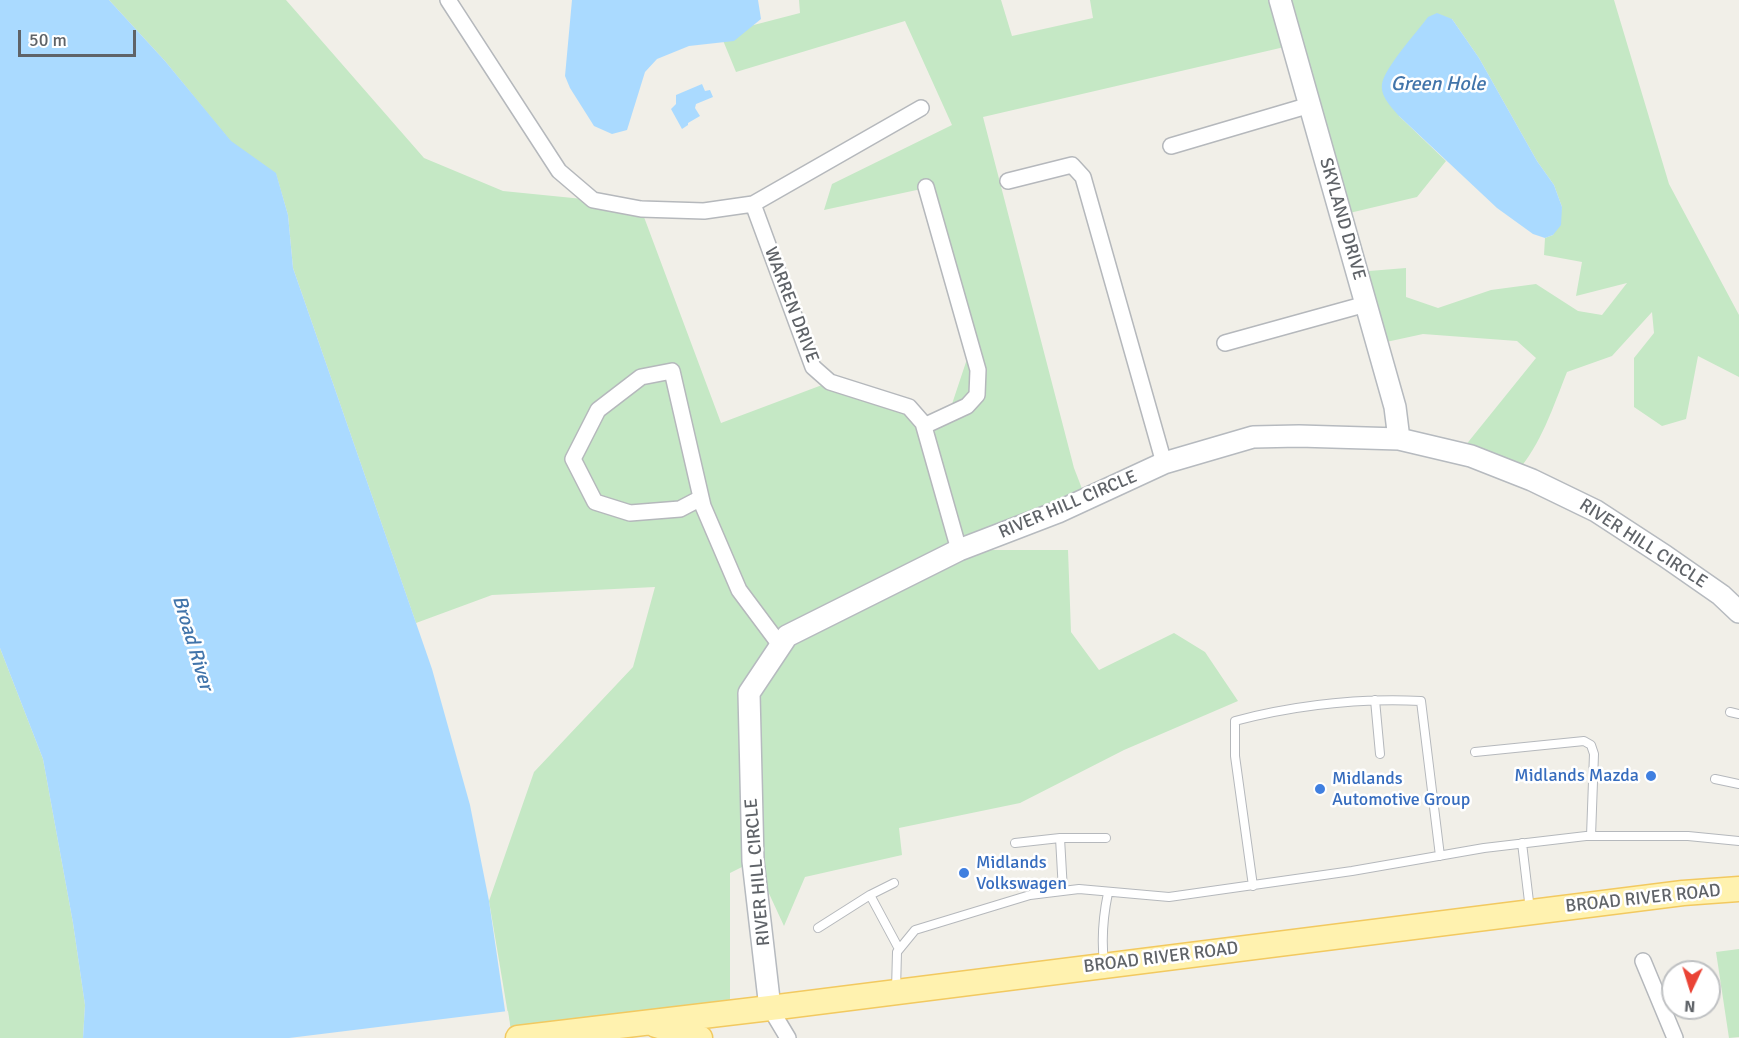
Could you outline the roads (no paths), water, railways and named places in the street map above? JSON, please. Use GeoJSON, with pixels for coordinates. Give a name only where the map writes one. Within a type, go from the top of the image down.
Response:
{"type":"FeatureCollection","features":[{"type":"Feature","properties":{"kind":"main road","name":"BROAD RIVER ROAD"},"geometry":{"type":"LineString","coordinates":[[518,1038],[1683,892],[1739,890]]}},
{"type":"Feature","properties":{"kind":"main road"},"geometry":{"type":"LineString","coordinates":[[648,1022],[700,1038]]}},
{"type":"Feature","properties":{"kind":"street"},"geometry":{"type":"LineString","coordinates":[[448,0],[559,171],[593,200],[641,208],[704,211],[753,204],[921,108]]}},
{"type":"Feature","properties":{"kind":"street","name":"SKYLAND DRIVE"},"geometry":{"type":"LineString","coordinates":[[1280,0],[1395,407],[1399,439]]}},
{"type":"Feature","properties":{"kind":"street"},"geometry":{"type":"LineString","coordinates":[[1171,146],[1310,105]]}},
{"type":"Feature","properties":{"kind":"street"},"geometry":{"type":"LineString","coordinates":[[1008,181],[1072,165],[1083,177],[1164,464]]}},
{"type":"Feature","properties":{"kind":"street"},"geometry":{"type":"LineString","coordinates":[[924,426],[967,406],[977,395],[978,370],[926,188]]}},
{"type":"Feature","properties":{"kind":"street","name":"WARREN DRIVE"},"geometry":{"type":"LineString","coordinates":[[753,204],[813,367],[830,382],[909,407],[924,426],[959,550]]}},
{"type":"Feature","properties":{"kind":"street"},"geometry":{"type":"LineString","coordinates":[[1225,343],[1366,304]]}},
{"type":"Feature","properties":{"kind":"street"},"geometry":{"type":"LineString","coordinates":[[701,498],[680,509],[630,513],[595,502],[573,459],[598,410],[641,377],[672,371],[701,498],[738,590],[780,645]]}},
{"type":"Feature","properties":{"kind":"street","name":"RIVER HILL CIRCLE"},"geometry":{"type":"LineString","coordinates":[[788,1038],[770,1008],[753,861],[749,693],[787,636],[959,550],[1058,512],[1164,464],[1253,437],[1399,439],[1471,456],[1532,480],[1596,511],[1675,562],[1721,595],[1739,612]]}},
{"type":"Feature","properties":{"kind":"street"},"geometry":{"type":"LineString","coordinates":[[1643,961],[1675,1038]]}},
{"type":"Feature","properties":{"kind":"lane"},"geometry":{"type":"LineString","coordinates":[[1375,700],[1380,754]]}},
{"type":"Feature","properties":{"kind":"lane"},"geometry":{"type":"LineString","coordinates":[[1253,886],[1235,756],[1235,721],[1268,712],[1327,702],[1421,701],[1440,855]]}},
{"type":"Feature","properties":{"kind":"lane"},"geometry":{"type":"LineString","coordinates":[[1730,712],[1739,714]]}},
{"type":"Feature","properties":{"kind":"lane"},"geometry":{"type":"LineString","coordinates":[[1475,752],[1584,741],[1591,745],[1594,754],[1592,836]]}},
{"type":"Feature","properties":{"kind":"lane"},"geometry":{"type":"LineString","coordinates":[[1715,778],[1739,784]]}},
{"type":"Feature","properties":{"kind":"lane"},"geometry":{"type":"LineString","coordinates":[[896,992],[897,952],[915,930],[1030,895],[1079,889],[1169,897],[1253,886],[1522,843],[1592,836],[1688,836],[1739,841]]}},
{"type":"Feature","properties":{"kind":"lane"},"geometry":{"type":"LineString","coordinates":[[1060,838],[1063,891]]}},
{"type":"Feature","properties":{"kind":"lane"},"geometry":{"type":"LineString","coordinates":[[1015,843],[1060,838],[1106,838]]}},
{"type":"Feature","properties":{"kind":"lane"},"geometry":{"type":"LineString","coordinates":[[1522,843],[1530,912]]}},
{"type":"Feature","properties":{"kind":"lane"},"geometry":{"type":"LineString","coordinates":[[818,928],[894,883]]}},
{"type":"Feature","properties":{"kind":"lane"},"geometry":{"type":"LineString","coordinates":[[1104,965],[1101,940],[1102,921],[1108,892]]}},
{"type":"Feature","properties":{"kind":"lane"},"geometry":{"type":"LineString","coordinates":[[870,896],[899,949]]}},
{"type":"Feature","properties":{"kind":"water","name":"Broad River"},"geometry":{"type":"Polygon","coordinates":[[[0,0],[109,0],[165,61],[231,141],[276,173],[288,215],[293,268],[432,669],[470,805],[489,901],[509,1038],[83,1038],[85,1005],[73,923],[43,759],[0,648],[0,0]]]}},
{"type":"Feature","properties":{"kind":"water"},"geometry":{"type":"Polygon","coordinates":[[[572,0],[758,0],[761,19],[734,41],[689,46],[657,59],[645,72],[627,130],[612,134],[594,126],[565,76],[572,0]]]}},
{"type":"Feature","properties":{"kind":"water","name":"Green Hole"},"geometry":{"type":"Polygon","coordinates":[[[1437,13],[1452,19],[1479,58],[1537,161],[1554,185],[1562,207],[1561,225],[1553,235],[1545,238],[1533,234],[1497,208],[1399,116],[1385,97],[1382,84],[1389,68],[1428,17],[1437,13]]]}},
{"type":"Feature","properties":{"kind":"water"},"geometry":{"type":"Polygon","coordinates":[[[702,84],[705,91],[710,90],[713,97],[696,104],[695,108],[700,116],[682,129],[671,109],[676,104],[676,95],[702,84]]]}},
{"type":"Feature","properties":{"kind":"place","name":"Midlands Mazda"},"geometry":{"type":"Point","coordinates":[1651,776]}},
{"type":"Feature","properties":{"kind":"place","name":"Midlands Automotive Group"},"geometry":{"type":"Point","coordinates":[1320,789]}},
{"type":"Feature","properties":{"kind":"place","name":"Midlands Volkswagen"},"geometry":{"type":"Point","coordinates":[964,873]}}]}
